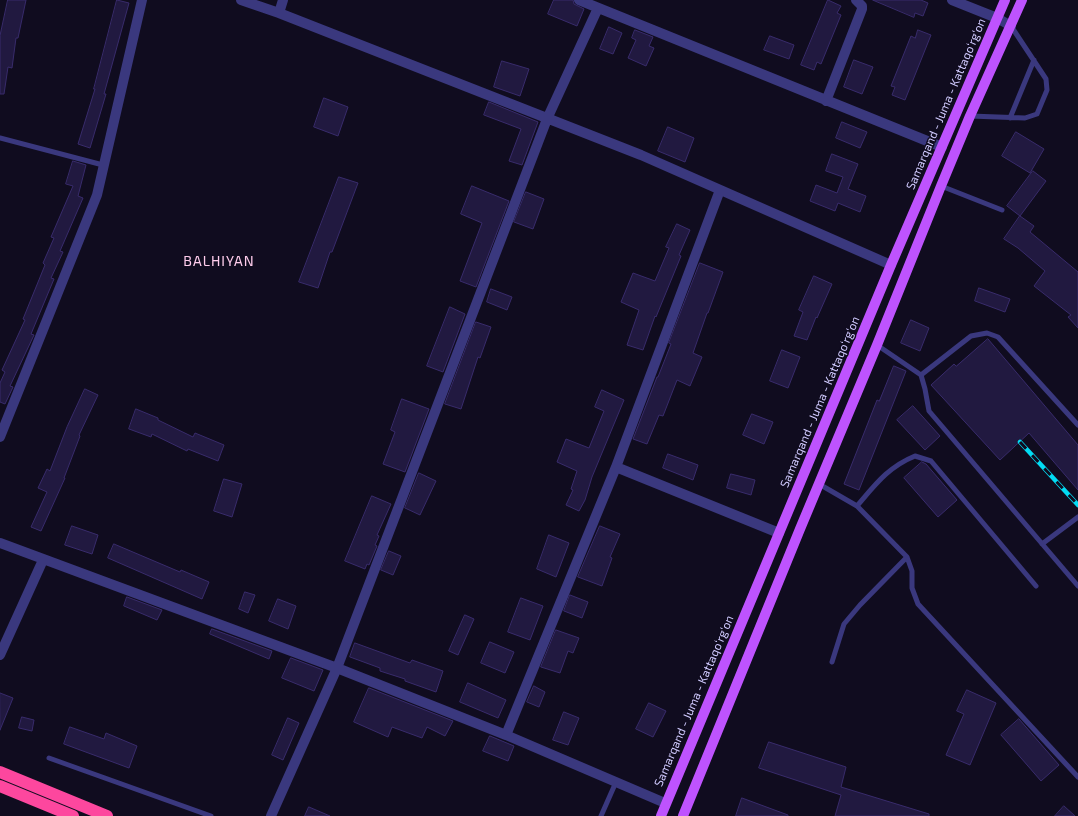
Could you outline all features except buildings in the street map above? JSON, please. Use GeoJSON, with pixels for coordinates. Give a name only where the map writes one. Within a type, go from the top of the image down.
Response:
{"type":"FeatureCollection","features":[{"type":"Feature","properties":{"kind":"highway"},"geometry":{"type":"LineString","coordinates":[[0,772],[107,816]]}},
{"type":"Feature","properties":{"kind":"highway"},"geometry":{"type":"LineString","coordinates":[[0,786],[73,816]]}},
{"type":"Feature","properties":{"kind":"main road","name":"Samarqand - Juma - Kattaqo‘rg‘on"},"geometry":{"type":"LineString","coordinates":[[661,816],[665,803],[891,265],[1005,0]]}},
{"type":"Feature","properties":{"kind":"main road"},"geometry":{"type":"LineString","coordinates":[[683,816],[970,116],[1022,0]]}},
{"type":"Feature","properties":{"kind":"street"},"geometry":{"type":"LineString","coordinates":[[0,437],[97,195],[102,165],[142,0]]}},
{"type":"Feature","properties":{"kind":"street"},"geometry":{"type":"LineString","coordinates":[[242,0],[279,13],[641,155],[891,265]]}},
{"type":"Feature","properties":{"kind":"street"},"geometry":{"type":"LineString","coordinates":[[279,13],[283,0]]}},
{"type":"Feature","properties":{"kind":"street"},"geometry":{"type":"LineString","coordinates":[[579,0],[942,147]]}},
{"type":"Feature","properties":{"kind":"street"},"geometry":{"type":"LineString","coordinates":[[826,100],[862,9],[862,6],[856,0]]}},
{"type":"Feature","properties":{"kind":"street"},"geometry":{"type":"LineString","coordinates":[[952,0],[997,18],[1011,26]]}},
{"type":"Feature","properties":{"kind":"street"},"geometry":{"type":"LineString","coordinates":[[271,816],[337,668],[547,119],[598,8]]}},
{"type":"Feature","properties":{"kind":"street"},"geometry":{"type":"LineString","coordinates":[[506,735],[616,467],[720,190]]}},
{"type":"Feature","properties":{"kind":"street"},"geometry":{"type":"LineString","coordinates":[[616,467],[779,533]]}},
{"type":"Feature","properties":{"kind":"street"},"geometry":{"type":"LineString","coordinates":[[0,543],[337,668],[506,735],[665,803]]}},
{"type":"Feature","properties":{"kind":"street"},"geometry":{"type":"LineString","coordinates":[[0,654],[43,560]]}},
{"type":"Feature","properties":{"kind":"lane"},"geometry":{"type":"LineString","coordinates":[[970,116],[1025,118],[1037,114],[1046,90],[1046,79],[1011,26]]}},
{"type":"Feature","properties":{"kind":"lane"},"geometry":{"type":"LineString","coordinates":[[1010,118],[1034,60]]}},
{"type":"Feature","properties":{"kind":"lane"},"geometry":{"type":"LineString","coordinates":[[0,138],[102,165]]}},
{"type":"Feature","properties":{"kind":"lane"},"geometry":{"type":"LineString","coordinates":[[941,186],[1002,210]]}},
{"type":"Feature","properties":{"kind":"lane"},"geometry":{"type":"LineString","coordinates":[[921,375],[971,336],[986,333],[998,337],[1078,424]]}},
{"type":"Feature","properties":{"kind":"lane"},"geometry":{"type":"LineString","coordinates":[[877,345],[921,375],[929,411],[1078,586]]}},
{"type":"Feature","properties":{"kind":"lane"},"geometry":{"type":"LineString","coordinates":[[857,506],[888,472],[904,460],[915,456],[931,461],[1036,586]]}},
{"type":"Feature","properties":{"kind":"lane"},"geometry":{"type":"LineString","coordinates":[[819,484],[857,506],[906,557],[912,570],[912,588],[918,604],[1078,776]]}},
{"type":"Feature","properties":{"kind":"lane"},"geometry":{"type":"LineString","coordinates":[[1042,544],[1078,517]]}},
{"type":"Feature","properties":{"kind":"lane"},"geometry":{"type":"LineString","coordinates":[[832,662],[844,624],[906,557]]}},
{"type":"Feature","properties":{"kind":"lane"},"geometry":{"type":"LineString","coordinates":[[48,758],[211,816]]}},
{"type":"Feature","properties":{"kind":"lane"},"geometry":{"type":"LineString","coordinates":[[601,816],[616,782]]}},
{"type":"Feature","properties":{"kind":"railway"},"geometry":{"type":"LineString","coordinates":[[1020,442],[1078,505]]}},
{"type":"Feature","properties":{"kind":"district","name":"BALHIYAN"},"geometry":{"type":"Point","coordinates":[219,261]}}]}
